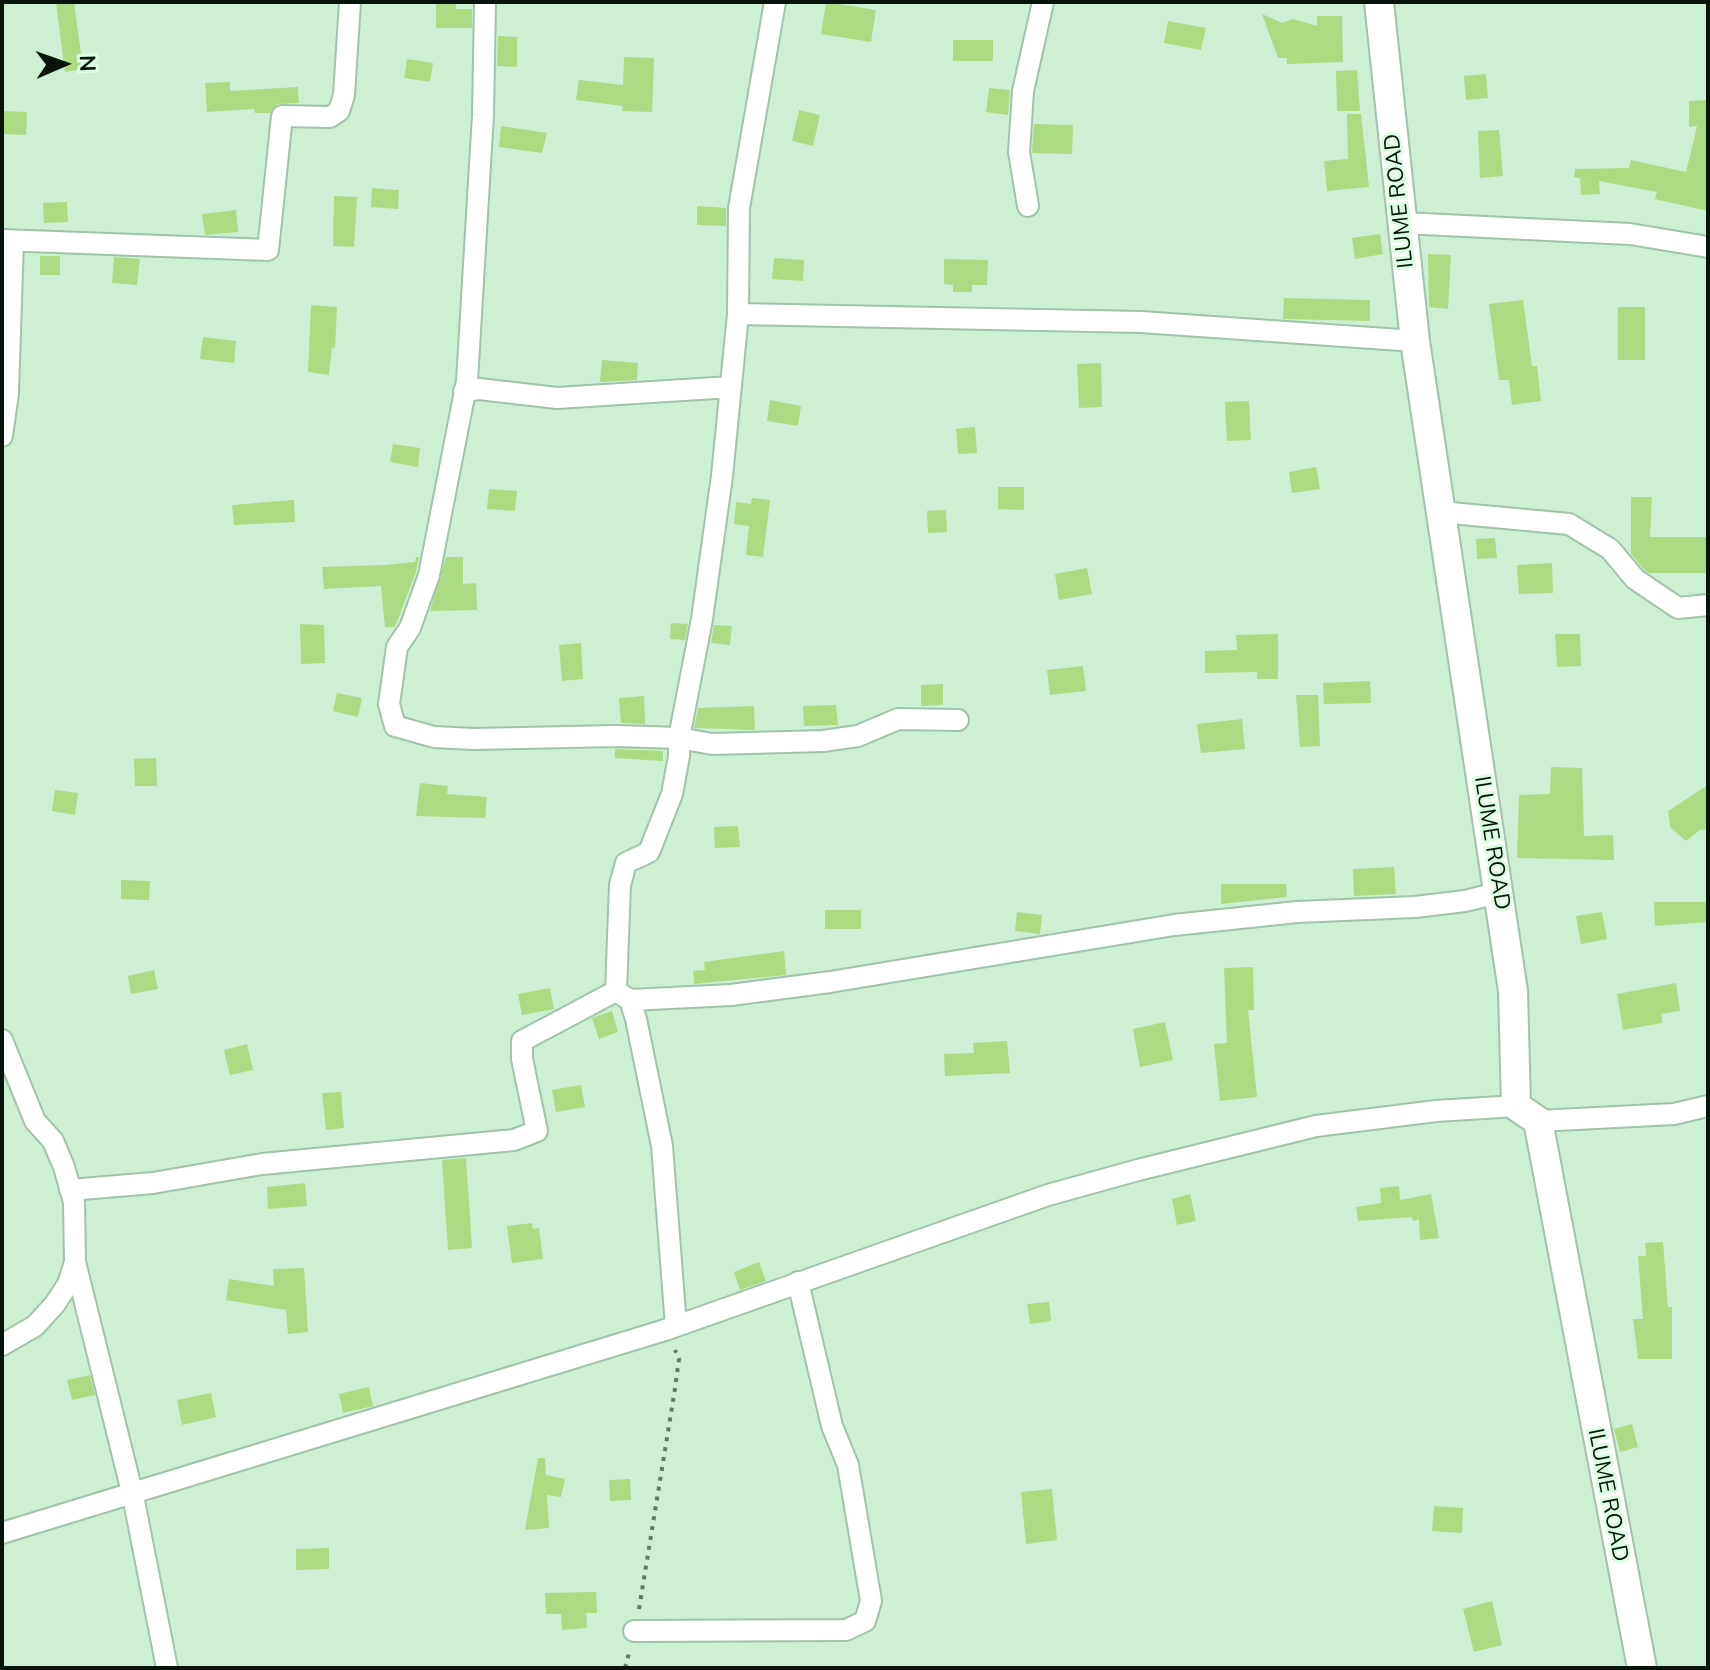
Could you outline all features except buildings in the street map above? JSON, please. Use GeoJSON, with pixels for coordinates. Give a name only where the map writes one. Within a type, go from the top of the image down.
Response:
{"type":"FeatureCollection","features":[{"type":"Feature","properties":{"kind":"street"},"geometry":{"type":"LineString","coordinates":[[2,436],[8,393],[8,241],[268,250],[282,116],[330,117],[339,111],[344,95],[350,2]]}},
{"type":"Feature","properties":{"kind":"street"},"geometry":{"type":"LineString","coordinates":[[485,2],[483,115],[464,391],[429,575],[410,628],[397,647],[389,704],[395,726],[434,737],[679,738],[712,744],[823,741],[858,736],[898,719],[958,720]]}},
{"type":"Feature","properties":{"kind":"street"},"geometry":{"type":"LineString","coordinates":[[670,1328],[662,1146],[623,996],[622,870],[626,863],[649,852],[672,794],[679,738],[702,619],[731,387],[738,314],[739,208],[775,2]]}},
{"type":"Feature","properties":{"kind":"street"},"geometry":{"type":"LineString","coordinates":[[1028,206],[1019,152],[1023,91],[1043,2]]}},
{"type":"Feature","properties":{"kind":"street","name":"ILUME ROAD"},"geometry":{"type":"LineString","coordinates":[[1379,2],[1415,341],[1501,892],[1527,1113],[1642,1668]]}},
{"type":"Feature","properties":{"kind":"street"},"geometry":{"type":"LineString","coordinates":[[1402,223],[1630,234],[1708,247]]}},
{"type":"Feature","properties":{"kind":"street"},"geometry":{"type":"LineString","coordinates":[[738,314],[1141,322],[1415,341]]}},
{"type":"Feature","properties":{"kind":"street"},"geometry":{"type":"LineString","coordinates":[[464,391],[479,389],[557,398],[731,387]]}},
{"type":"Feature","properties":{"kind":"street"},"geometry":{"type":"LineString","coordinates":[[1440,512],[1569,524],[1610,549],[1635,579],[1678,608],[1708,605]]}},
{"type":"Feature","properties":{"kind":"street"},"geometry":{"type":"LineString","coordinates":[[70,1190],[153,1183],[262,1164],[514,1140],[537,1131],[522,1059],[522,1041],[623,996],[722,996],[830,982],[1174,925],[1297,912],[1415,907],[1465,901],[1501,892]]}},
{"type":"Feature","properties":{"kind":"street"},"geometry":{"type":"LineString","coordinates":[[2,1040],[35,1121],[53,1141],[70,1190],[77,1233],[75,1262],[68,1284],[55,1304],[35,1326],[2,1345]]}},
{"type":"Feature","properties":{"kind":"street"},"geometry":{"type":"LineString","coordinates":[[2,1533],[133,1496],[670,1328],[1048,1195],[1168,1163],[1316,1126],[1436,1111],[1674,1114],[1708,1106]]}},
{"type":"Feature","properties":{"kind":"street"},"geometry":{"type":"LineString","coordinates":[[75,1262],[133,1496],[167,1668]]}},
{"type":"Feature","properties":{"kind":"street"},"geometry":{"type":"LineString","coordinates":[[634,1631],[846,1630],[865,1621],[871,1601],[848,1465],[832,1426],[798,1282]]}},
{"type":"Feature","properties":{"kind":"path"},"geometry":{"type":"LineString","coordinates":[[625,1668],[634,1631],[679,1359],[670,1328]]}}]}
